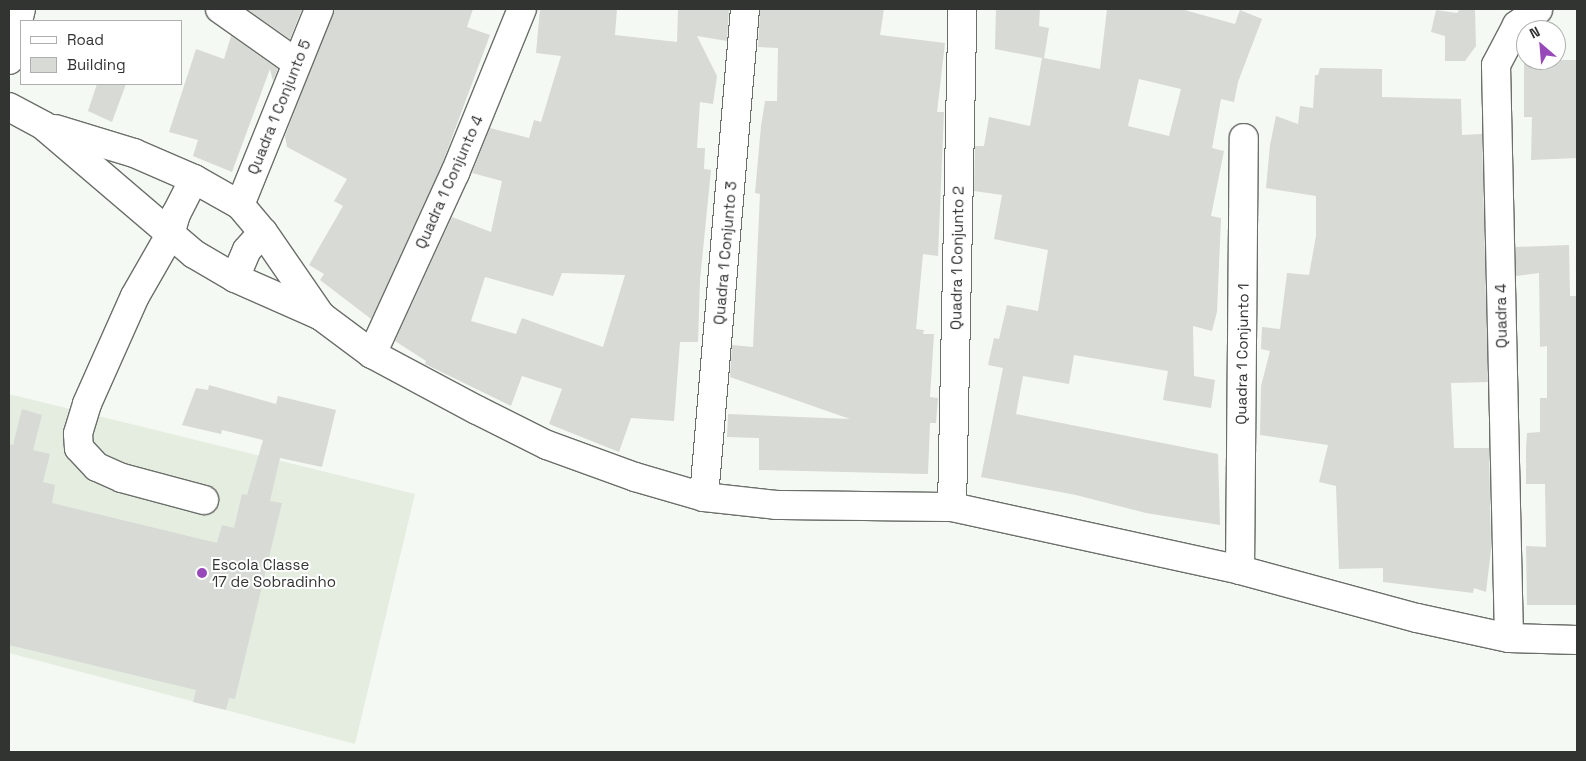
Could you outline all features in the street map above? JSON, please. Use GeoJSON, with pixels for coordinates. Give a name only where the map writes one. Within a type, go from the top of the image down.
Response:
{"type":"FeatureCollection","features":[{"type":"Feature","properties":{"kind":"street"},"geometry":{"type":"LineString","coordinates":[[9,60],[21,9]]}},
{"type":"Feature","properties":{"kind":"street"},"geometry":{"type":"LineString","coordinates":[[220,9],[295,62]]}},
{"type":"Feature","properties":{"kind":"street","name":"Quadra 1 Conjunto 5"},"geometry":{"type":"LineString","coordinates":[[240,205],[295,62],[319,9]]}},
{"type":"Feature","properties":{"kind":"street","name":"Quadra 1 Conjunto 4"},"geometry":{"type":"LineString","coordinates":[[372,354],[455,173],[522,9]]}},
{"type":"Feature","properties":{"kind":"street","name":"Quadra 1 Conjunto 3"},"geometry":{"type":"LineString","coordinates":[[704,497],[745,9]]}},
{"type":"Feature","properties":{"kind":"street","name":"Quadra 1 Conjunto 2"},"geometry":{"type":"LineString","coordinates":[[952,507],[962,9]]}},
{"type":"Feature","properties":{"kind":"street","name":"Quadra 4"},"geometry":{"type":"LineString","coordinates":[[1508,638],[1496,65],[1517,25],[1538,10]]}},
{"type":"Feature","properties":{"kind":"street"},"geometry":{"type":"LineString","coordinates":[[9,107],[44,126],[134,153],[194,179],[240,205],[263,232],[321,316]]}},
{"type":"Feature","properties":{"kind":"street"},"geometry":{"type":"LineString","coordinates":[[44,126],[194,254],[235,278],[321,316],[372,354],[547,445],[635,477],[704,497],[776,505],[952,507],[1240,570],[1417,618],[1508,638],[1577,640]]}},
{"type":"Feature","properties":{"kind":"street","name":"Quadra 1 Conjunto 1"},"geometry":{"type":"LineString","coordinates":[[1240,570],[1244,138]]}},
{"type":"Feature","properties":{"kind":"street"},"geometry":{"type":"LineString","coordinates":[[194,179],[176,214],[170,235],[135,296],[86,404],[78,434],[79,448],[97,467],[122,478],[204,500]]}},
{"type":"Feature","properties":{"kind":"street"},"geometry":{"type":"LineString","coordinates":[[235,278],[247,250],[263,232]]}},
{"type":"Feature","properties":{"kind":"shaded area","name":"Escola Classe 17 de Sobradinho"},"geometry":{"type":"Polygon","coordinates":[[[9,394],[415,494],[355,744],[9,653],[9,394]]]}},
{"type":"Feature","properties":{"kind":"building"},"geometry":{"type":"Polygon","coordinates":[[[247,9],[302,9],[290,39],[247,9]]]}},
{"type":"Feature","properties":{"kind":"building"},"geometry":{"type":"Polygon","coordinates":[[[334,9],[473,9],[467,27],[490,35],[441,167],[371,319],[320,280],[324,274],[309,265],[343,206],[334,201],[347,179],[287,147],[285,136],[334,9]]]}},
{"type":"Feature","properties":{"kind":"building"},"geometry":{"type":"Polygon","coordinates":[[[540,9],[617,9],[615,35],[677,42],[678,9],[729,9],[727,41],[697,36],[717,76],[713,104],[700,102],[697,148],[705,148],[704,169],[711,170],[700,280],[698,342],[680,342],[674,421],[631,418],[619,452],[549,424],[562,389],[522,376],[511,406],[425,364],[426,361],[395,341],[452,217],[491,232],[502,181],[472,173],[490,128],[529,138],[534,120],[541,122],[561,56],[536,53],[540,9]],[[562,273],[553,296],[485,277],[471,321],[516,334],[522,318],[603,347],[625,275],[562,273]]]}},
{"type":"Feature","properties":{"kind":"building"},"geometry":{"type":"Polygon","coordinates":[[[760,9],[884,9],[880,35],[945,43],[937,112],[944,112],[938,256],[923,254],[916,329],[924,330],[923,334],[934,334],[930,397],[938,398],[936,423],[930,423],[928,474],[759,470],[759,438],[727,437],[728,414],[850,419],[730,377],[732,345],[753,347],[760,194],[755,193],[761,126],[765,101],[777,101],[778,48],[758,47],[760,9]]]}},
{"type":"Feature","properties":{"kind":"building"},"geometry":{"type":"Polygon","coordinates":[[[996,9],[1040,9],[1039,26],[1049,28],[1044,58],[1100,69],[1107,9],[1181,9],[1235,24],[1240,10],[1262,19],[1238,82],[1234,102],[1221,99],[1212,148],[1224,151],[1211,216],[1221,218],[1217,312],[1212,331],[1193,326],[1194,376],[1215,380],[1211,408],[1163,400],[1168,371],[1074,355],[1069,384],[1023,376],[1016,414],[1218,454],[1220,525],[1146,513],[1076,495],[981,477],[1003,368],[988,365],[994,338],[999,339],[1007,305],[1038,311],[1048,250],[994,239],[1002,195],[974,191],[975,146],[984,146],[989,117],[1030,126],[1042,58],[995,49],[996,9]],[[1139,79],[1128,126],[1169,136],[1181,89],[1139,79]]]}},
{"type":"Feature","properties":{"kind":"building"},"geometry":{"type":"Polygon","coordinates":[[[1460,9],[1475,9],[1476,46],[1465,61],[1445,61],[1445,36],[1431,32],[1436,10],[1457,13],[1460,9]]]}},
{"type":"Feature","properties":{"kind":"building"},"geometry":{"type":"Polygon","coordinates":[[[231,36],[278,69],[273,81],[270,69],[232,172],[193,156],[198,140],[169,132],[196,49],[224,59],[231,36]]]}},
{"type":"Feature","properties":{"kind":"building"},"geometry":{"type":"Polygon","coordinates":[[[1566,60],[1577,60],[1577,158],[1531,160],[1532,117],[1524,117],[1524,70],[1566,70],[1566,60]]]}},
{"type":"Feature","properties":{"kind":"building"},"geometry":{"type":"Polygon","coordinates":[[[1320,68],[1382,69],[1382,97],[1461,99],[1462,135],[1482,134],[1488,382],[1451,383],[1454,448],[1489,448],[1491,550],[1486,592],[1474,588],[1473,593],[1383,582],[1383,568],[1339,569],[1336,486],[1319,482],[1328,445],[1260,435],[1261,386],[1270,351],[1261,349],[1262,327],[1280,329],[1287,273],[1309,275],[1316,236],[1316,196],[1266,188],[1270,145],[1276,116],[1298,124],[1300,106],[1313,108],[1315,75],[1318,75],[1320,68]]]}},
{"type":"Feature","properties":{"kind":"building"},"geometry":{"type":"Polygon","coordinates":[[[97,85],[126,85],[112,122],[88,111],[97,85]]]}},
{"type":"Feature","properties":{"kind":"building"},"geometry":{"type":"Polygon","coordinates":[[[1569,245],[1570,296],[1577,296],[1577,605],[1527,605],[1526,546],[1546,547],[1545,484],[1526,484],[1526,448],[1527,433],[1540,432],[1540,398],[1547,398],[1547,346],[1540,347],[1539,273],[1516,276],[1516,247],[1569,245]]]}},
{"type":"Feature","properties":{"kind":"building"},"geometry":{"type":"Polygon","coordinates":[[[209,385],[276,404],[278,396],[336,410],[322,467],[280,458],[270,501],[282,503],[235,699],[229,698],[226,710],[193,702],[196,690],[9,645],[9,444],[13,445],[22,409],[42,415],[33,450],[50,454],[43,482],[55,485],[52,503],[217,543],[222,525],[234,528],[242,494],[247,495],[263,440],[222,430],[221,434],[182,425],[196,388],[208,390],[209,385]]]}},
{"type":"Feature","properties":{"kind":"place","name":"Escola Classe 17 de Sobradinho"},"geometry":{"type":"Point","coordinates":[202,573]}}]}
